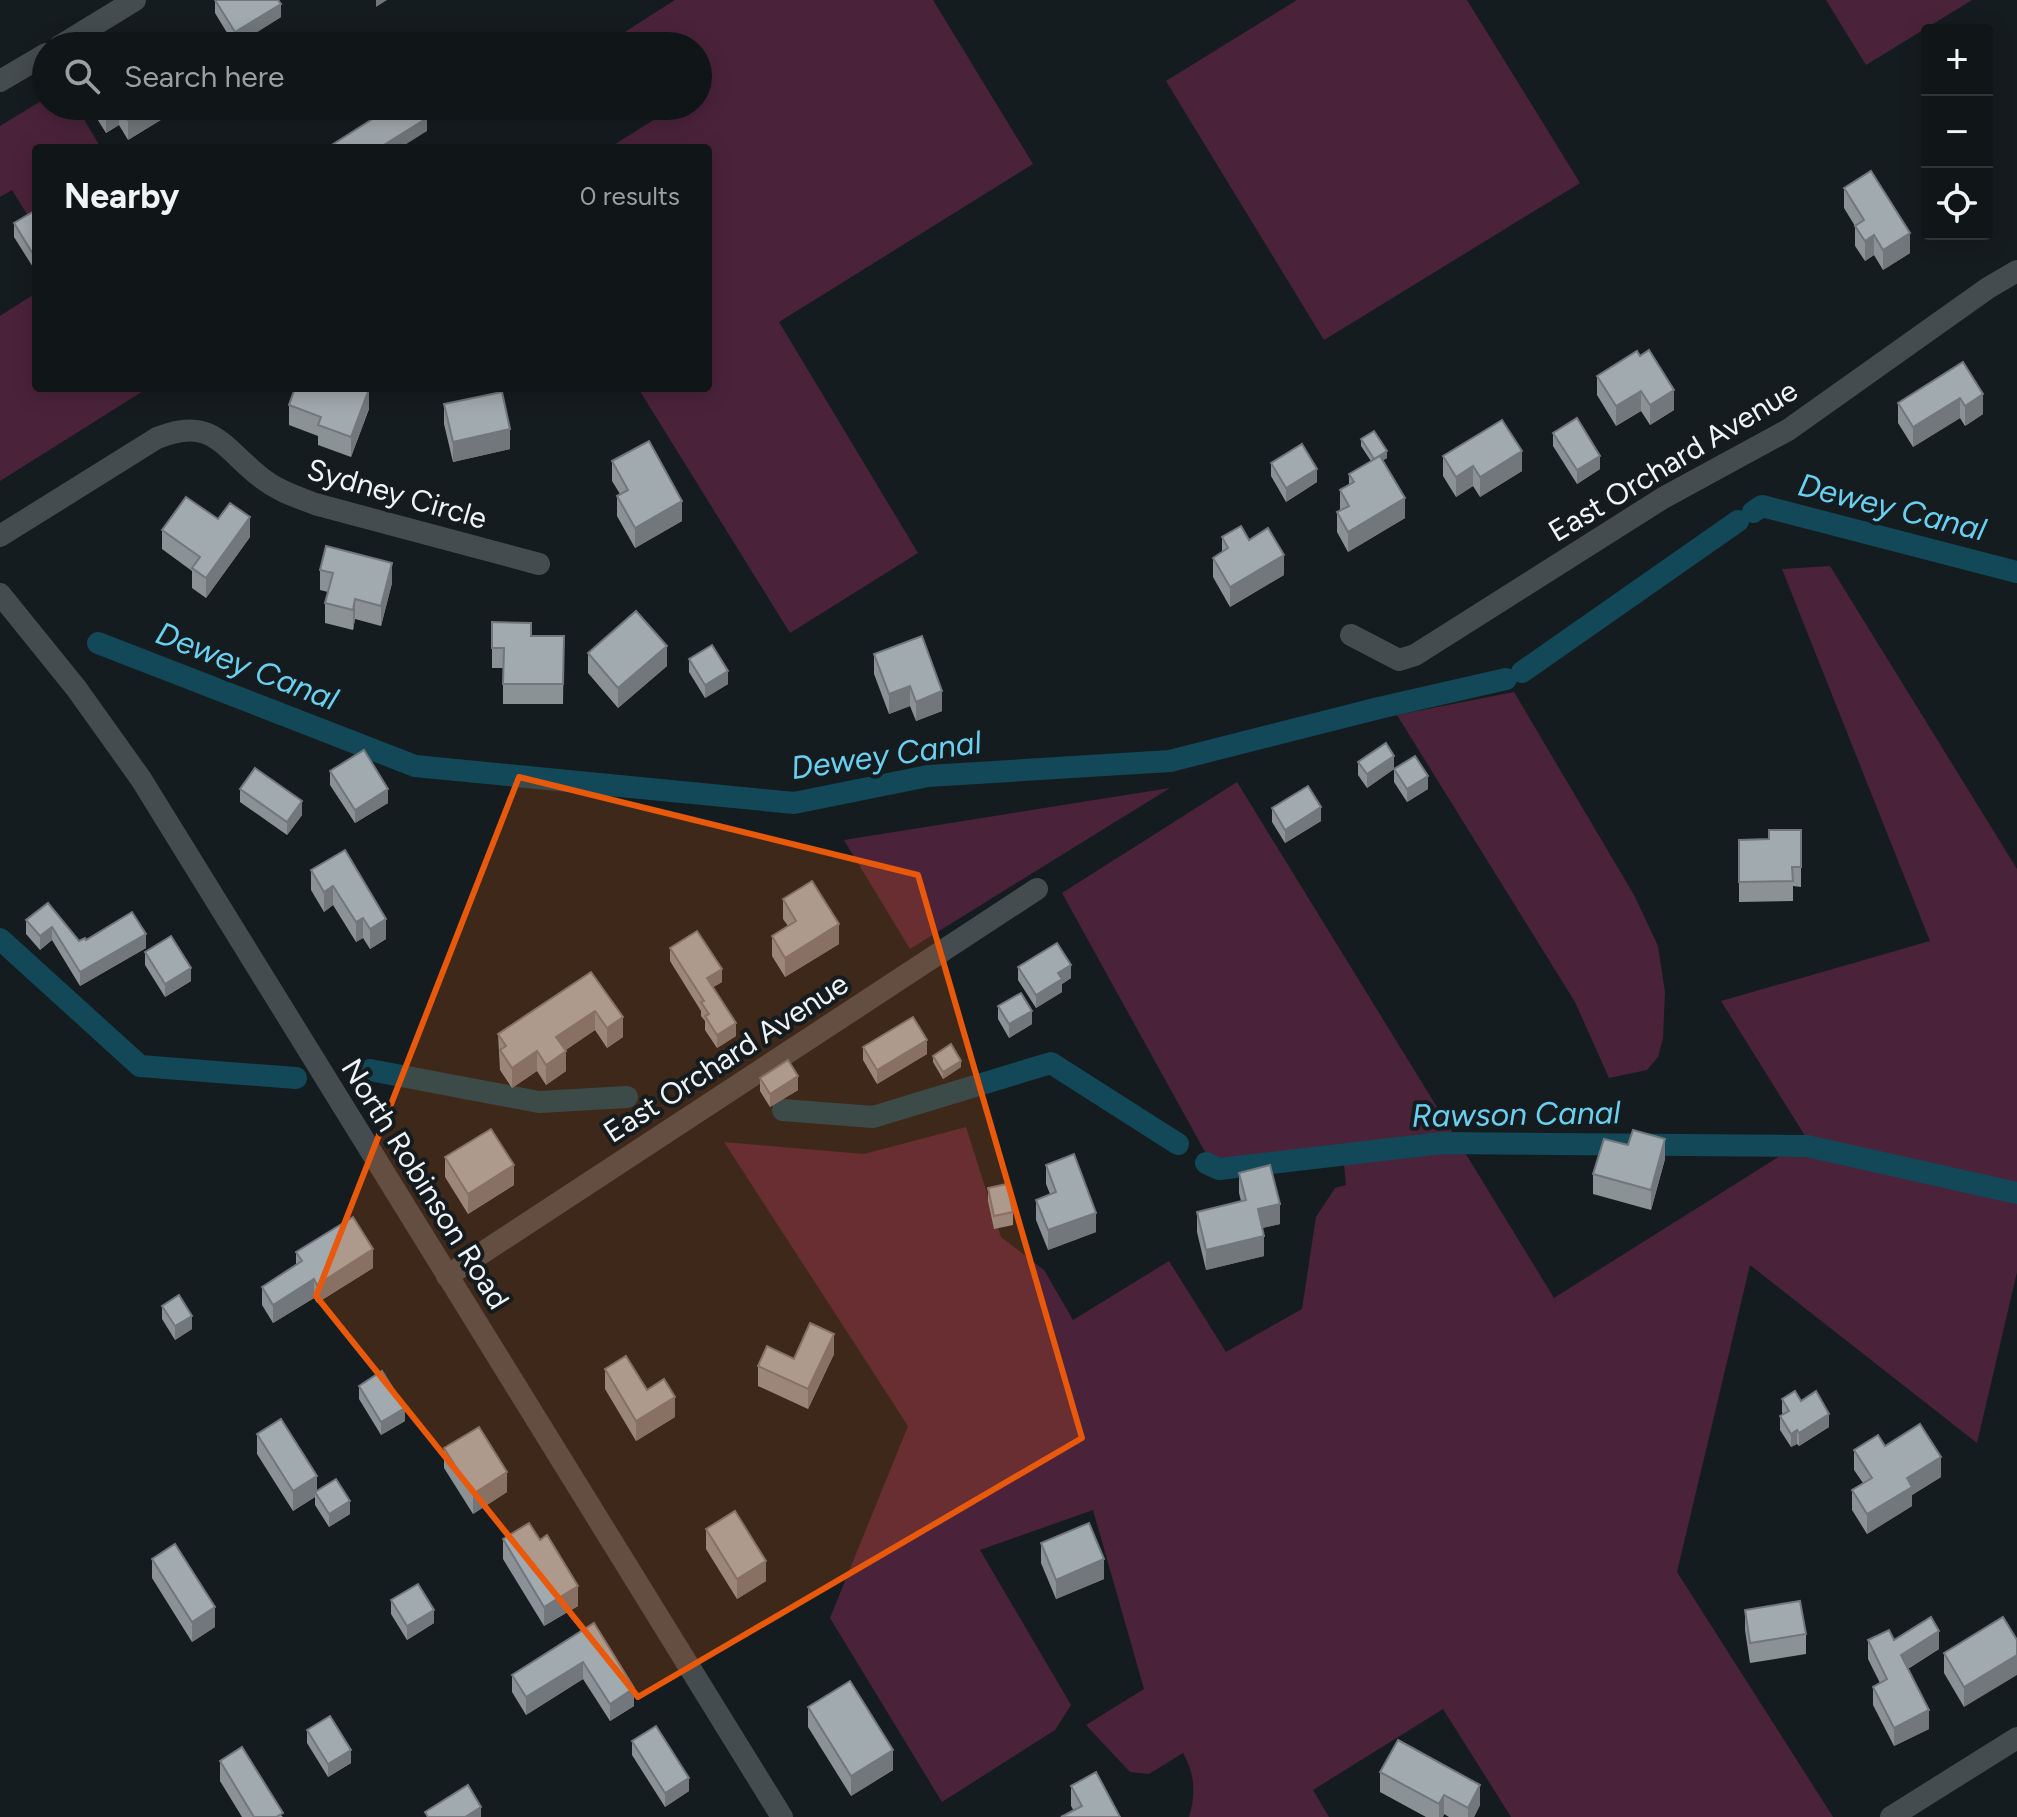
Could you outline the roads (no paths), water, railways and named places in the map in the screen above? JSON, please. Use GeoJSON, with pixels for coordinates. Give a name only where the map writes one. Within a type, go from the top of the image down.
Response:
{"type":"FeatureCollection","features":[{"type":"Feature","properties":{"kind":"street"},"geometry":{"type":"LineString","coordinates":[[83,32],[135,0]]}},
{"type":"Feature","properties":{"kind":"street"},"geometry":{"type":"LineString","coordinates":[[0,81],[32,62]]}},
{"type":"Feature","properties":{"kind":"street","name":"East Orchard Avenue"},"geometry":{"type":"LineString","coordinates":[[1351,635],[1399,660],[1415,655],[1663,498],[1788,430],[1988,288],[2017,271]]}},
{"type":"Feature","properties":{"kind":"street","name":"Sydney Circle"},"geometry":{"type":"LineString","coordinates":[[0,536],[157,438],[175,431],[198,429],[217,437],[281,492],[315,504],[539,564]]}},
{"type":"Feature","properties":{"kind":"street","name":"North Robinson Road"},"geometry":{"type":"LineString","coordinates":[[0,594],[76,688],[141,779],[782,1817]]}},
{"type":"Feature","properties":{"kind":"street","name":"East Orchard Avenue"},"geometry":{"type":"LineString","coordinates":[[447,1276],[1037,889]]}},
{"type":"Feature","properties":{"kind":"street"},"geometry":{"type":"LineString","coordinates":[[1891,1817],[2017,1738]]}},
{"type":"Feature","properties":{"kind":"waterway","name":"Dewey Canal"},"geometry":{"type":"LineString","coordinates":[[1753,512],[1762,506],[2017,572]]}},
{"type":"Feature","properties":{"kind":"waterway","name":"Dewey Canal"},"geometry":{"type":"LineString","coordinates":[[1522,672],[1738,521]]}},
{"type":"Feature","properties":{"kind":"waterway","name":"Dewey Canal"},"geometry":{"type":"LineString","coordinates":[[98,643],[415,766],[794,803],[928,776],[1170,761],[1506,679]]}},
{"type":"Feature","properties":{"kind":"waterway","name":"Rawson Canal"},"geometry":{"type":"LineString","coordinates":[[0,939],[140,1066],[296,1078]]}},
{"type":"Feature","properties":{"kind":"waterway","name":"Rawson Canal"},"geometry":{"type":"LineString","coordinates":[[783,1110],[873,1117],[1051,1063],[1178,1144]]}},
{"type":"Feature","properties":{"kind":"waterway","name":"Rawson Canal"},"geometry":{"type":"LineString","coordinates":[[370,1070],[539,1102],[627,1097]]}},
{"type":"Feature","properties":{"kind":"waterway","name":"Rawson Canal"},"geometry":{"type":"LineString","coordinates":[[1206,1163],[1219,1169],[1442,1143],[1807,1146],[2017,1193]]}}]}
